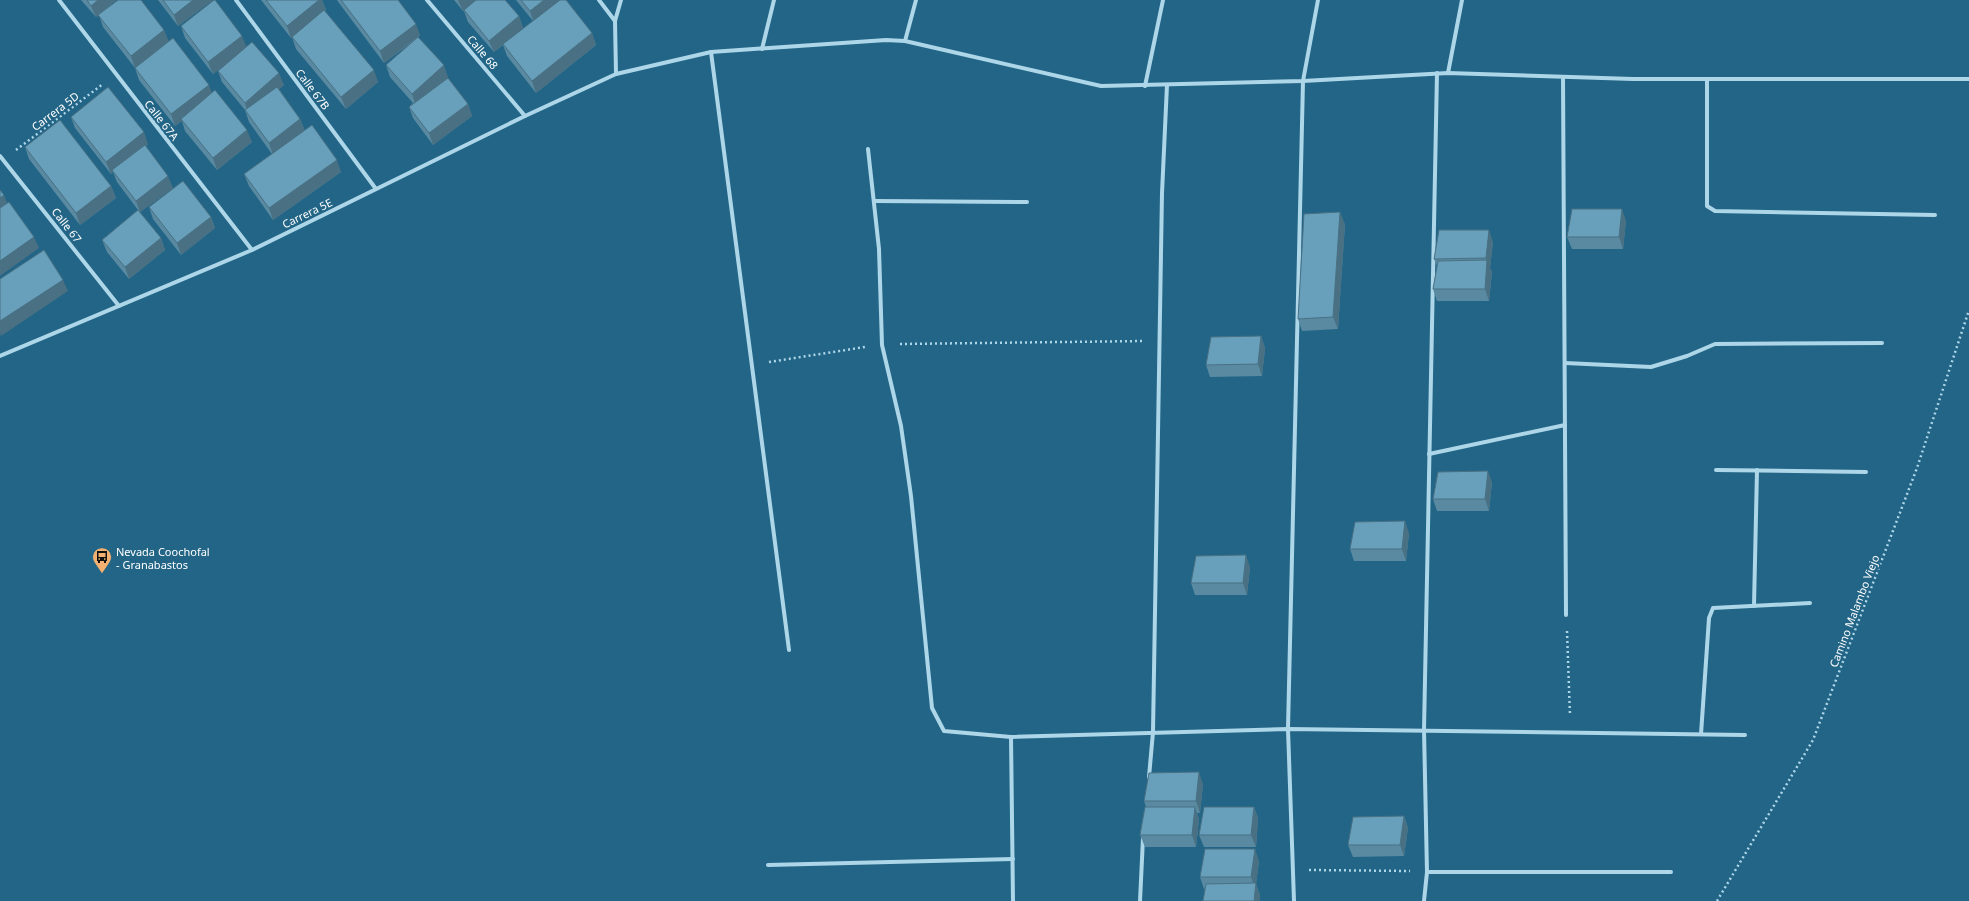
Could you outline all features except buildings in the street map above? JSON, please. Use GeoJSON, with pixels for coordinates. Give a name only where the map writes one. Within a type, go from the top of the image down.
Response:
{"type":"FeatureCollection","features":[{"type":"Feature","properties":{"kind":"street","name":"Calle 67A"},"geometry":{"type":"LineString","coordinates":[[59,0],[252,250]]}},
{"type":"Feature","properties":{"kind":"street","name":"Calle 67B"},"geometry":{"type":"LineString","coordinates":[[236,0],[376,189]]}},
{"type":"Feature","properties":{"kind":"street","name":"Calle 68"},"geometry":{"type":"LineString","coordinates":[[427,0],[525,116]]}},
{"type":"Feature","properties":{"kind":"street"},"geometry":{"type":"LineString","coordinates":[[599,0],[615,21]]}},
{"type":"Feature","properties":{"kind":"street"},"geometry":{"type":"LineString","coordinates":[[616,74],[615,21],[621,0]]}},
{"type":"Feature","properties":{"kind":"street"},"geometry":{"type":"LineString","coordinates":[[762,49],[774,0]]}},
{"type":"Feature","properties":{"kind":"street"},"geometry":{"type":"LineString","coordinates":[[904,42],[916,0]]}},
{"type":"Feature","properties":{"kind":"street"},"geometry":{"type":"LineString","coordinates":[[1145,86],[1163,0]]}},
{"type":"Feature","properties":{"kind":"street"},"geometry":{"type":"LineString","coordinates":[[1294,901],[1288,729],[1303,81],[1318,0]]}},
{"type":"Feature","properties":{"kind":"street"},"geometry":{"type":"LineString","coordinates":[[1448,73],[1462,0]]}},
{"type":"Feature","properties":{"kind":"street","name":"Carrera 5E"},"geometry":{"type":"LineString","coordinates":[[0,356],[252,250],[525,116],[616,74],[711,52],[886,40],[904,42],[1101,86],[1303,81],[1437,73],[1707,80],[1969,79]]}},
{"type":"Feature","properties":{"kind":"street"},"geometry":{"type":"LineString","coordinates":[[711,52],[789,650]]}},
{"type":"Feature","properties":{"kind":"street"},"geometry":{"type":"LineString","coordinates":[[1424,901],[1427,872],[1424,730],[1437,73]]}},
{"type":"Feature","properties":{"kind":"street"},"geometry":{"type":"LineString","coordinates":[[1563,77],[1566,615]]}},
{"type":"Feature","properties":{"kind":"street"},"geometry":{"type":"LineString","coordinates":[[1707,80],[1707,206],[1715,211],[1934,215]]}},
{"type":"Feature","properties":{"kind":"street"},"geometry":{"type":"LineString","coordinates":[[1148,785],[1153,732],[1162,193],[1167,85]]}},
{"type":"Feature","properties":{"kind":"street"},"geometry":{"type":"LineString","coordinates":[[868,149],[879,249],[882,344],[901,426],[911,496],[932,708],[944,731],[1011,737],[1288,729],[1744,735]]}},
{"type":"Feature","properties":{"kind":"street","name":"Calle 67"},"geometry":{"type":"LineString","coordinates":[[0,156],[119,306]]}},
{"type":"Feature","properties":{"kind":"street"},"geometry":{"type":"LineString","coordinates":[[874,201],[1027,202]]}},
{"type":"Feature","properties":{"kind":"street"},"geometry":{"type":"LineString","coordinates":[[1565,363],[1650,367],[1687,356],[1715,344],[1882,343]]}},
{"type":"Feature","properties":{"kind":"street"},"geometry":{"type":"LineString","coordinates":[[1429,454],[1565,425]]}},
{"type":"Feature","properties":{"kind":"street"},"geometry":{"type":"LineString","coordinates":[[1716,470],[1866,472]]}},
{"type":"Feature","properties":{"kind":"street"},"geometry":{"type":"LineString","coordinates":[[1754,606],[1757,470]]}},
{"type":"Feature","properties":{"kind":"street"},"geometry":{"type":"LineString","coordinates":[[1701,734],[1709,618],[1713,608],[1810,603]]}},
{"type":"Feature","properties":{"kind":"street"},"geometry":{"type":"LineString","coordinates":[[1011,737],[1013,901]]}},
{"type":"Feature","properties":{"kind":"street"},"geometry":{"type":"LineString","coordinates":[[1140,901],[1144,831]]}},
{"type":"Feature","properties":{"kind":"street"},"geometry":{"type":"LineString","coordinates":[[768,865],[1013,859]]}},
{"type":"Feature","properties":{"kind":"street"},"geometry":{"type":"LineString","coordinates":[[1427,872],[1671,872]]}},
{"type":"Feature","properties":{"kind":"path","name":"Carrera 5D"},"geometry":{"type":"LineString","coordinates":[[4,160],[116,74]]}},
{"type":"Feature","properties":{"kind":"path","name":"Camino Malambo Viejo"},"geometry":{"type":"LineString","coordinates":[[1717,901],[1813,740],[1917,468],[1969,310]]}},
{"type":"Feature","properties":{"kind":"path"},"geometry":{"type":"LineString","coordinates":[[752,364],[882,344],[1159,341]]}},
{"type":"Feature","properties":{"kind":"path"},"geometry":{"type":"LineString","coordinates":[[1566,615],[1571,733]]}},
{"type":"Feature","properties":{"kind":"path"},"geometry":{"type":"LineString","coordinates":[[1293,869],[1427,872]]}},
{"type":"Feature","properties":{"kind":"place","name":"Nevada Coochofal - Granabastos"},"geometry":{"type":"Point","coordinates":[102,574]}}]}
